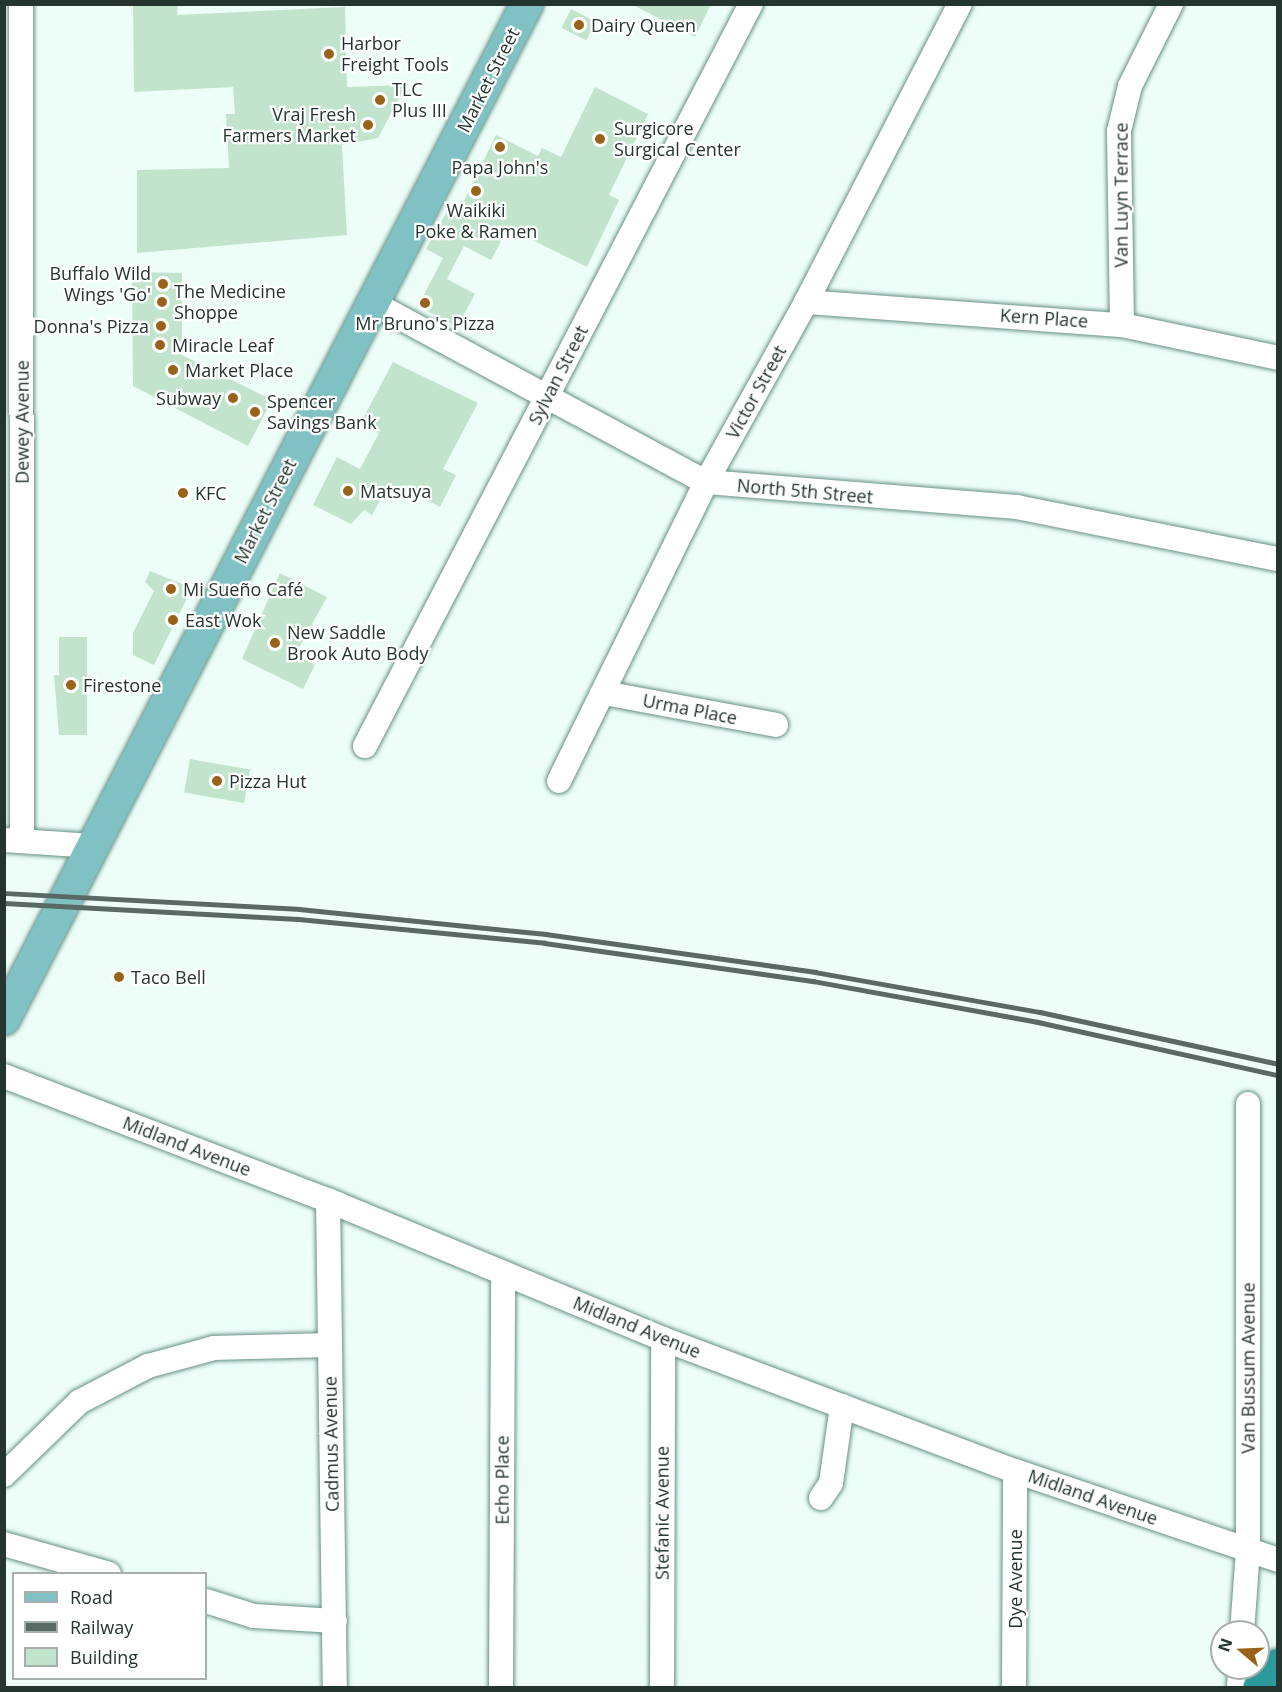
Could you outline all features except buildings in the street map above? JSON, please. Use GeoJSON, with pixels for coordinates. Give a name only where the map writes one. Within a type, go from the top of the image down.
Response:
{"type":"FeatureCollection","features":[{"type":"Feature","properties":{"kind":"highway"},"geometry":{"type":"LineString","coordinates":[[1259,1688],[1278,1665]]}},
{"type":"Feature","properties":{"kind":"main road","name":"Market Street"},"geometry":{"type":"LineString","coordinates":[[4,1019],[527,4]]}},
{"type":"Feature","properties":{"kind":"street","name":"Sylvan Street"},"geometry":{"type":"LineString","coordinates":[[365,746],[751,4]]}},
{"type":"Feature","properties":{"kind":"street","name":"Victor Street"},"geometry":{"type":"LineString","coordinates":[[559,781],[706,482],[806,302],[960,4]]}},
{"type":"Feature","properties":{"kind":"street","name":"Van Luyn Terrace"},"geometry":{"type":"LineString","coordinates":[[1122,324],[1119,131],[1130,86],[1171,4]]}},
{"type":"Feature","properties":{"kind":"street","name":"Dewey Avenue"},"geometry":{"type":"LineString","coordinates":[[13,840],[16,19]]}},
{"type":"Feature","properties":{"kind":"street","name":"Kern Place"},"geometry":{"type":"LineString","coordinates":[[806,302],[1122,324],[1278,358]]}},
{"type":"Feature","properties":{"kind":"street","name":"North 5th Street"},"geometry":{"type":"LineString","coordinates":[[373,303],[548,394],[706,482],[1017,507],[1277,557]]}},
{"type":"Feature","properties":{"kind":"street","name":"Urma Place"},"geometry":{"type":"LineString","coordinates":[[604,693],[776,725]]}},
{"type":"Feature","properties":{"kind":"street"},"geometry":{"type":"LineString","coordinates":[[13,840],[93,846]]}},
{"type":"Feature","properties":{"kind":"street","name":"Midland Avenue"},"geometry":{"type":"LineString","coordinates":[[4,1076],[328,1200],[663,1339],[1015,1471],[1278,1560]]}},
{"type":"Feature","properties":{"kind":"street","name":"Van Bussum Avenue"},"geometry":{"type":"LineString","coordinates":[[1243,1620],[1248,1550],[1248,1104]]}},
{"type":"Feature","properties":{"kind":"street","name":"Cadmus Avenue"},"geometry":{"type":"LineString","coordinates":[[328,1200],[328,1345],[335,1688]]}},
{"type":"Feature","properties":{"kind":"street","name":"Echo Place"},"geometry":{"type":"LineString","coordinates":[[501,1688],[503,1273]]}},
{"type":"Feature","properties":{"kind":"street","name":"Stefanic Avenue"},"geometry":{"type":"LineString","coordinates":[[662,1688],[663,1339]]}},
{"type":"Feature","properties":{"kind":"street"},"geometry":{"type":"LineString","coordinates":[[4,1475],[79,1402],[148,1366],[213,1348],[328,1345]]}},
{"type":"Feature","properties":{"kind":"street"},"geometry":{"type":"LineString","coordinates":[[821,1498],[831,1483],[842,1406]]}},
{"type":"Feature","properties":{"kind":"street","name":"Dye Avenue"},"geometry":{"type":"LineString","coordinates":[[1014,1688],[1015,1471]]}},
{"type":"Feature","properties":{"kind":"street"},"geometry":{"type":"LineString","coordinates":[[4,1544],[102,1572]]}},
{"type":"Feature","properties":{"kind":"street"},"geometry":{"type":"LineString","coordinates":[[207,1601],[254,1616],[335,1622]]}},
{"type":"Feature","properties":{"kind":"railway"},"geometry":{"type":"LineString","coordinates":[[4,893],[299,909],[546,934],[815,972],[1040,1012],[1278,1064]]}},
{"type":"Feature","properties":{"kind":"railway"},"geometry":{"type":"LineString","coordinates":[[4,903],[298,919],[545,943],[813,981],[1038,1022],[1278,1075]]}},
{"type":"Feature","properties":{"kind":"place","name":"Dairy Queen"},"geometry":{"type":"Point","coordinates":[579,25]}},
{"type":"Feature","properties":{"kind":"place","name":"Harbor Freight Tools"},"geometry":{"type":"Point","coordinates":[329,54]}},
{"type":"Feature","properties":{"kind":"place","name":"TLC Plus III"},"geometry":{"type":"Point","coordinates":[380,100]}},
{"type":"Feature","properties":{"kind":"place","name":"Vraj Fresh Farmers Market"},"geometry":{"type":"Point","coordinates":[368,125]}},
{"type":"Feature","properties":{"kind":"place","name":"Surgicore Surgical Center"},"geometry":{"type":"Point","coordinates":[600,139]}},
{"type":"Feature","properties":{"kind":"place","name":"Papa John's"},"geometry":{"type":"Point","coordinates":[500,147]}},
{"type":"Feature","properties":{"kind":"place","name":"Waikiki Poke & Ramen"},"geometry":{"type":"Point","coordinates":[476,191]}},
{"type":"Feature","properties":{"kind":"place","name":"Buffalo Wild Wings 'Go'"},"geometry":{"type":"Point","coordinates":[163,284]}},
{"type":"Feature","properties":{"kind":"place","name":"The Medicine Shoppe"},"geometry":{"type":"Point","coordinates":[162,302]}},
{"type":"Feature","properties":{"kind":"place","name":"Mr Bruno's Pizza"},"geometry":{"type":"Point","coordinates":[425,303]}},
{"type":"Feature","properties":{"kind":"place","name":"Donna's Pizza"},"geometry":{"type":"Point","coordinates":[161,326]}},
{"type":"Feature","properties":{"kind":"place","name":"Miracle Leaf"},"geometry":{"type":"Point","coordinates":[160,345]}},
{"type":"Feature","properties":{"kind":"place","name":"Market Place"},"geometry":{"type":"Point","coordinates":[173,370]}},
{"type":"Feature","properties":{"kind":"place","name":"Subway"},"geometry":{"type":"Point","coordinates":[233,398]}},
{"type":"Feature","properties":{"kind":"place","name":"Spencer Savings Bank"},"geometry":{"type":"Point","coordinates":[255,412]}},
{"type":"Feature","properties":{"kind":"place","name":"Matsuya"},"geometry":{"type":"Point","coordinates":[348,491]}},
{"type":"Feature","properties":{"kind":"place","name":"KFC"},"geometry":{"type":"Point","coordinates":[183,493]}},
{"type":"Feature","properties":{"kind":"place","name":"Mi Sueño Café"},"geometry":{"type":"Point","coordinates":[171,589]}},
{"type":"Feature","properties":{"kind":"place","name":"East Wok"},"geometry":{"type":"Point","coordinates":[173,620]}},
{"type":"Feature","properties":{"kind":"place","name":"New Saddle Brook Auto Body"},"geometry":{"type":"Point","coordinates":[275,643]}},
{"type":"Feature","properties":{"kind":"place","name":"Firestone"},"geometry":{"type":"Point","coordinates":[71,685]}},
{"type":"Feature","properties":{"kind":"place","name":"Pizza Hut"},"geometry":{"type":"Point","coordinates":[217,781]}},
{"type":"Feature","properties":{"kind":"place","name":"Taco Bell"},"geometry":{"type":"Point","coordinates":[119,977]}}]}
